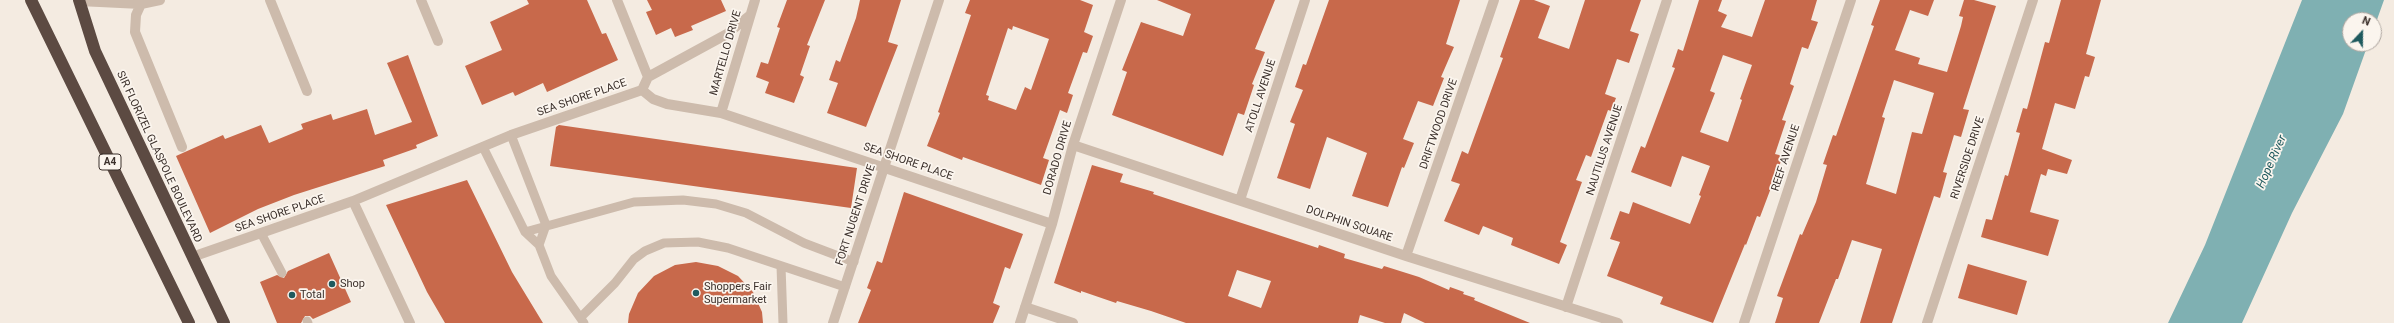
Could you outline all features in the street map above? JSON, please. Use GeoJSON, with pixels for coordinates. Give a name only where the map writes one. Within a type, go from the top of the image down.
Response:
{"type":"FeatureCollection","features":[{"type":"Feature","properties":{"kind":"highway","name":"A4"},"geometry":{"type":"LineString","coordinates":[[31,0],[189,323]]}},
{"type":"Feature","properties":{"kind":"highway","name":"SIR FLORIZEL GLASPOLE BOULEVARD"},"geometry":{"type":"LineString","coordinates":[[79,0],[95,51],[224,323]]}},
{"type":"Feature","properties":{"kind":"street"},"geometry":{"type":"LineString","coordinates":[[79,0],[141,4],[160,0]]}},
{"type":"Feature","properties":{"kind":"street"},"geometry":{"type":"LineString","coordinates":[[270,0],[307,91]]}},
{"type":"Feature","properties":{"kind":"street"},"geometry":{"type":"LineString","coordinates":[[420,0],[438,41]]}},
{"type":"Feature","properties":{"kind":"street"},"geometry":{"type":"LineString","coordinates":[[617,0],[648,77]]}},
{"type":"Feature","properties":{"kind":"street","name":"MARTELLO DRIVE"},"geometry":{"type":"LineString","coordinates":[[721,113],[755,0]]}},
{"type":"Feature","properties":{"kind":"street","name":"FORT NUGENT DRIVE"},"geometry":{"type":"LineString","coordinates":[[834,323],[939,0]]}},
{"type":"Feature","properties":{"kind":"street","name":"DORADO DRIVE"},"geometry":{"type":"LineString","coordinates":[[1020,323],[1052,224],[1073,145],[1122,0]]}},
{"type":"Feature","properties":{"kind":"street","name":"ATOLL AVENUE"},"geometry":{"type":"LineString","coordinates":[[1240,200],[1305,0]]}},
{"type":"Feature","properties":{"kind":"street","name":"DRIFTWOOD DRIVE"},"geometry":{"type":"LineString","coordinates":[[1406,256],[1494,0]]}},
{"type":"Feature","properties":{"kind":"street","name":"NAUTILUS AVENUE"},"geometry":{"type":"LineString","coordinates":[[1566,307],[1667,0]]}},
{"type":"Feature","properties":{"kind":"street","name":"REEF AVENUE"},"geometry":{"type":"LineString","coordinates":[[1744,323],[1851,0]]}},
{"type":"Feature","properties":{"kind":"street","name":"RIVERSIDE DRIVE"},"geometry":{"type":"LineString","coordinates":[[1927,323],[2033,0]]}},
{"type":"Feature","properties":{"kind":"street"},"geometry":{"type":"LineString","coordinates":[[141,4],[136,15],[135,32],[182,147]]}},
{"type":"Feature","properties":{"kind":"street"},"geometry":{"type":"LineString","coordinates":[[642,90],[648,77],[727,34],[749,16]]}},
{"type":"Feature","properties":{"kind":"street","name":"SEA SHORE PLACE"},"geometry":{"type":"LineString","coordinates":[[192,257],[353,201],[511,135],[642,90],[653,98],[666,104],[721,113],[1052,224]]}},
{"type":"Feature","properties":{"kind":"street","name":"DOLPHIN SQUARE"},"geometry":{"type":"LineString","coordinates":[[1073,145],[1406,256],[1618,323]]}},
{"type":"Feature","properties":{"kind":"street"},"geometry":{"type":"LineString","coordinates":[[353,201],[410,323]]}},
{"type":"Feature","properties":{"kind":"street"},"geometry":{"type":"LineString","coordinates":[[1025,307],[1073,323]]}},
{"type":"Feature","properties":{"kind":"lane"},"geometry":{"type":"LineString","coordinates":[[511,135],[546,225],[539,244]]}},
{"type":"Feature","properties":{"kind":"lane"},"geometry":{"type":"LineString","coordinates":[[483,147],[525,232],[539,244],[550,276],[582,320],[634,259],[645,251],[664,243],[698,242],[728,248],[845,287]]}},
{"type":"Feature","properties":{"kind":"lane"},"geometry":{"type":"LineString","coordinates":[[525,232],[634,202],[683,200],[716,204],[746,214],[804,243],[854,262]]}},
{"type":"Feature","properties":{"kind":"lane"},"geometry":{"type":"LineString","coordinates":[[261,233],[282,273]]}},
{"type":"Feature","properties":{"kind":"lane"},"geometry":{"type":"LineString","coordinates":[[781,266],[783,323]]}},
{"type":"Feature","properties":{"kind":"water","name":"Hope River"},"geometry":{"type":"Polygon","coordinates":[[[2302,0],[2384,0],[2380,12],[2342,12],[2342,52],[2365,52],[2343,114],[2292,213],[2242,323],[2168,323],[2205,245],[2302,0]]]}},
{"type":"Feature","properties":{"kind":"building"},"geometry":{"type":"Polygon","coordinates":[[[527,0],[587,0],[602,34],[606,33],[618,60],[547,92],[543,83],[515,96],[513,92],[482,105],[465,66],[502,50],[490,22],[529,4],[527,0]]]}},
{"type":"Feature","properties":{"kind":"building"},"geometry":{"type":"Polygon","coordinates":[[[647,0],[721,0],[726,11],[691,26],[693,30],[675,37],[671,28],[656,35],[646,12],[652,10],[647,0]]]}},
{"type":"Feature","properties":{"kind":"building"},"geometry":{"type":"Polygon","coordinates":[[[787,0],[825,0],[807,45],[810,46],[800,75],[804,77],[794,103],[765,93],[769,82],[756,77],[761,62],[768,64],[780,28],[777,27],[787,0]]]}},
{"type":"Feature","properties":{"kind":"building"},"geometry":{"type":"Polygon","coordinates":[[[860,0],[901,0],[888,42],[898,45],[866,127],[827,113],[838,83],[829,80],[836,60],[840,62],[856,18],[860,0]]]}},
{"type":"Feature","properties":{"kind":"building"},"geometry":{"type":"Polygon","coordinates":[[[970,0],[1080,0],[1093,5],[1084,32],[1093,36],[1087,53],[1083,52],[1068,93],[1073,95],[1067,113],[1060,110],[1043,158],[1049,160],[1041,185],[963,157],[962,160],[927,146],[940,113],[938,112],[971,15],[965,13],[970,0]],[[1013,26],[1012,30],[1008,28],[986,95],[989,96],[988,100],[1016,110],[1025,87],[1031,90],[1049,39],[1013,26]]]}},
{"type":"Feature","properties":{"kind":"building"},"geometry":{"type":"Polygon","coordinates":[[[1157,0],[1275,0],[1255,49],[1265,52],[1252,84],[1254,85],[1244,115],[1238,113],[1223,156],[1112,115],[1127,72],[1122,70],[1141,22],[1183,36],[1191,14],[1157,0]]]}},
{"type":"Feature","properties":{"kind":"building"},"geometry":{"type":"Polygon","coordinates":[[[1329,0],[1460,0],[1446,44],[1454,47],[1441,77],[1444,78],[1433,106],[1418,101],[1403,139],[1414,143],[1404,168],[1402,167],[1388,207],[1352,196],[1367,153],[1327,137],[1310,189],[1277,178],[1295,124],[1290,122],[1303,90],[1295,87],[1303,64],[1306,65],[1329,0]]]}},
{"type":"Feature","properties":{"kind":"building"},"geometry":{"type":"Polygon","coordinates":[[[1520,0],[1534,0],[1550,6],[1538,38],[1569,49],[1585,0],[1641,0],[1630,31],[1639,34],[1629,63],[1617,59],[1605,94],[1616,98],[1611,111],[1608,110],[1591,157],[1586,155],[1576,180],[1582,182],[1560,242],[1567,245],[1559,264],[1511,245],[1513,238],[1483,226],[1479,235],[1444,221],[1460,184],[1451,181],[1462,151],[1468,154],[1503,58],[1500,57],[1520,0]]]}},
{"type":"Feature","properties":{"kind":"building"},"geometry":{"type":"Polygon","coordinates":[[[1699,0],[1722,0],[1718,11],[1727,15],[1721,27],[1752,37],[1765,0],[1817,0],[1811,20],[1818,22],[1808,49],[1802,47],[1790,84],[1794,86],[1782,120],[1786,121],[1775,154],[1783,156],[1760,217],[1757,216],[1713,323],[1660,304],[1663,297],[1607,276],[1620,242],[1610,239],[1620,211],[1629,214],[1633,202],[1690,224],[1701,196],[1699,195],[1710,166],[1682,156],[1671,187],[1631,172],[1641,146],[1645,148],[1675,68],[1672,67],[1678,49],[1683,51],[1699,0]],[[1723,55],[1710,91],[1715,93],[1700,132],[1728,142],[1742,100],[1740,99],[1752,65],[1723,55]]]}},
{"type":"Feature","properties":{"kind":"building"},"geometry":{"type":"Polygon","coordinates":[[[1880,0],[1934,0],[1928,16],[1910,10],[1895,50],[1920,58],[1918,64],[1947,72],[1961,26],[1963,17],[1959,16],[1964,0],[1974,0],[1996,6],[1963,109],[1969,110],[1961,137],[1954,135],[1943,172],[1947,173],[1940,198],[1934,196],[1892,323],[1860,323],[1882,249],[1852,240],[1838,279],[1836,279],[1819,323],[1775,323],[1783,298],[1777,296],[1800,234],[1802,235],[1816,202],[1827,165],[1823,164],[1833,135],[1836,136],[1874,26],[1871,25],[1880,0]],[[1894,80],[1882,117],[1885,118],[1866,184],[1896,194],[1912,132],[1922,134],[1934,93],[1894,80]]]}},
{"type":"Feature","properties":{"kind":"building"},"geometry":{"type":"Polygon","coordinates":[[[2061,0],[2101,0],[2086,54],[2095,57],[2089,77],[2085,76],[2075,109],[2055,103],[2042,149],[2072,160],[2067,174],[2048,169],[2046,176],[2041,174],[2030,212],[2059,220],[2048,256],[1981,237],[1986,219],[1992,220],[2005,175],[2008,176],[2020,133],[2016,132],[2023,108],[2027,109],[2045,42],[2049,43],[2061,0]]]}},
{"type":"Feature","properties":{"kind":"building"},"geometry":{"type":"Polygon","coordinates":[[[408,55],[438,136],[416,145],[417,148],[383,160],[385,166],[294,195],[258,209],[210,233],[176,156],[223,135],[225,139],[261,125],[269,143],[303,129],[301,124],[331,114],[333,120],[367,109],[375,135],[412,122],[387,63],[408,55]]]}},
{"type":"Feature","properties":{"kind":"building"},"geometry":{"type":"Polygon","coordinates":[[[559,125],[857,168],[851,208],[550,166],[556,127],[559,125]]]}},
{"type":"Feature","properties":{"kind":"building"},"geometry":{"type":"Polygon","coordinates":[[[1092,165],[1123,174],[1120,182],[1154,192],[1153,194],[1318,248],[1319,245],[1345,254],[1344,258],[1382,269],[1384,266],[1419,277],[1449,290],[1450,287],[1464,292],[1463,294],[1475,298],[1474,300],[1530,323],[1425,323],[1404,313],[1401,323],[1385,323],[1360,315],[1358,323],[1186,323],[1117,301],[1116,303],[1081,291],[1081,293],[1054,283],[1092,165]],[[1237,270],[1228,296],[1261,308],[1271,281],[1237,270]]]}},
{"type":"Feature","properties":{"kind":"building"},"geometry":{"type":"Polygon","coordinates":[[[467,180],[512,272],[543,323],[445,323],[427,292],[386,205],[467,180]]]}},
{"type":"Feature","properties":{"kind":"building"},"geometry":{"type":"Polygon","coordinates":[[[904,192],[1023,234],[1010,269],[1005,267],[993,303],[1000,306],[993,323],[858,323],[871,290],[867,288],[877,261],[882,263],[904,192]]]}},
{"type":"Feature","properties":{"kind":"building","name":"Total"},"geometry":{"type":"Polygon","coordinates":[[[329,253],[351,302],[313,319],[310,316],[305,316],[301,323],[277,323],[260,282],[277,275],[284,278],[288,271],[329,253]]]}},
{"type":"Feature","properties":{"kind":"building","name":"Shoppers Fair Supermarket"},"geometry":{"type":"Polygon","coordinates":[[[696,262],[718,266],[738,276],[753,292],[762,312],[763,323],[628,323],[629,314],[638,293],[654,276],[675,265],[696,262]]]}},
{"type":"Feature","properties":{"kind":"building"},"geometry":{"type":"Polygon","coordinates":[[[1968,264],[2027,281],[2017,315],[1958,298],[1968,264]]]}},
{"type":"Feature","properties":{"kind":"place","name":"Shop"},"geometry":{"type":"Point","coordinates":[332,284]}},
{"type":"Feature","properties":{"kind":"place","name":"Shoppers Fair Supermarket"},"geometry":{"type":"Point","coordinates":[696,293]}},
{"type":"Feature","properties":{"kind":"place","name":"Total"},"geometry":{"type":"Point","coordinates":[292,295]}}]}
